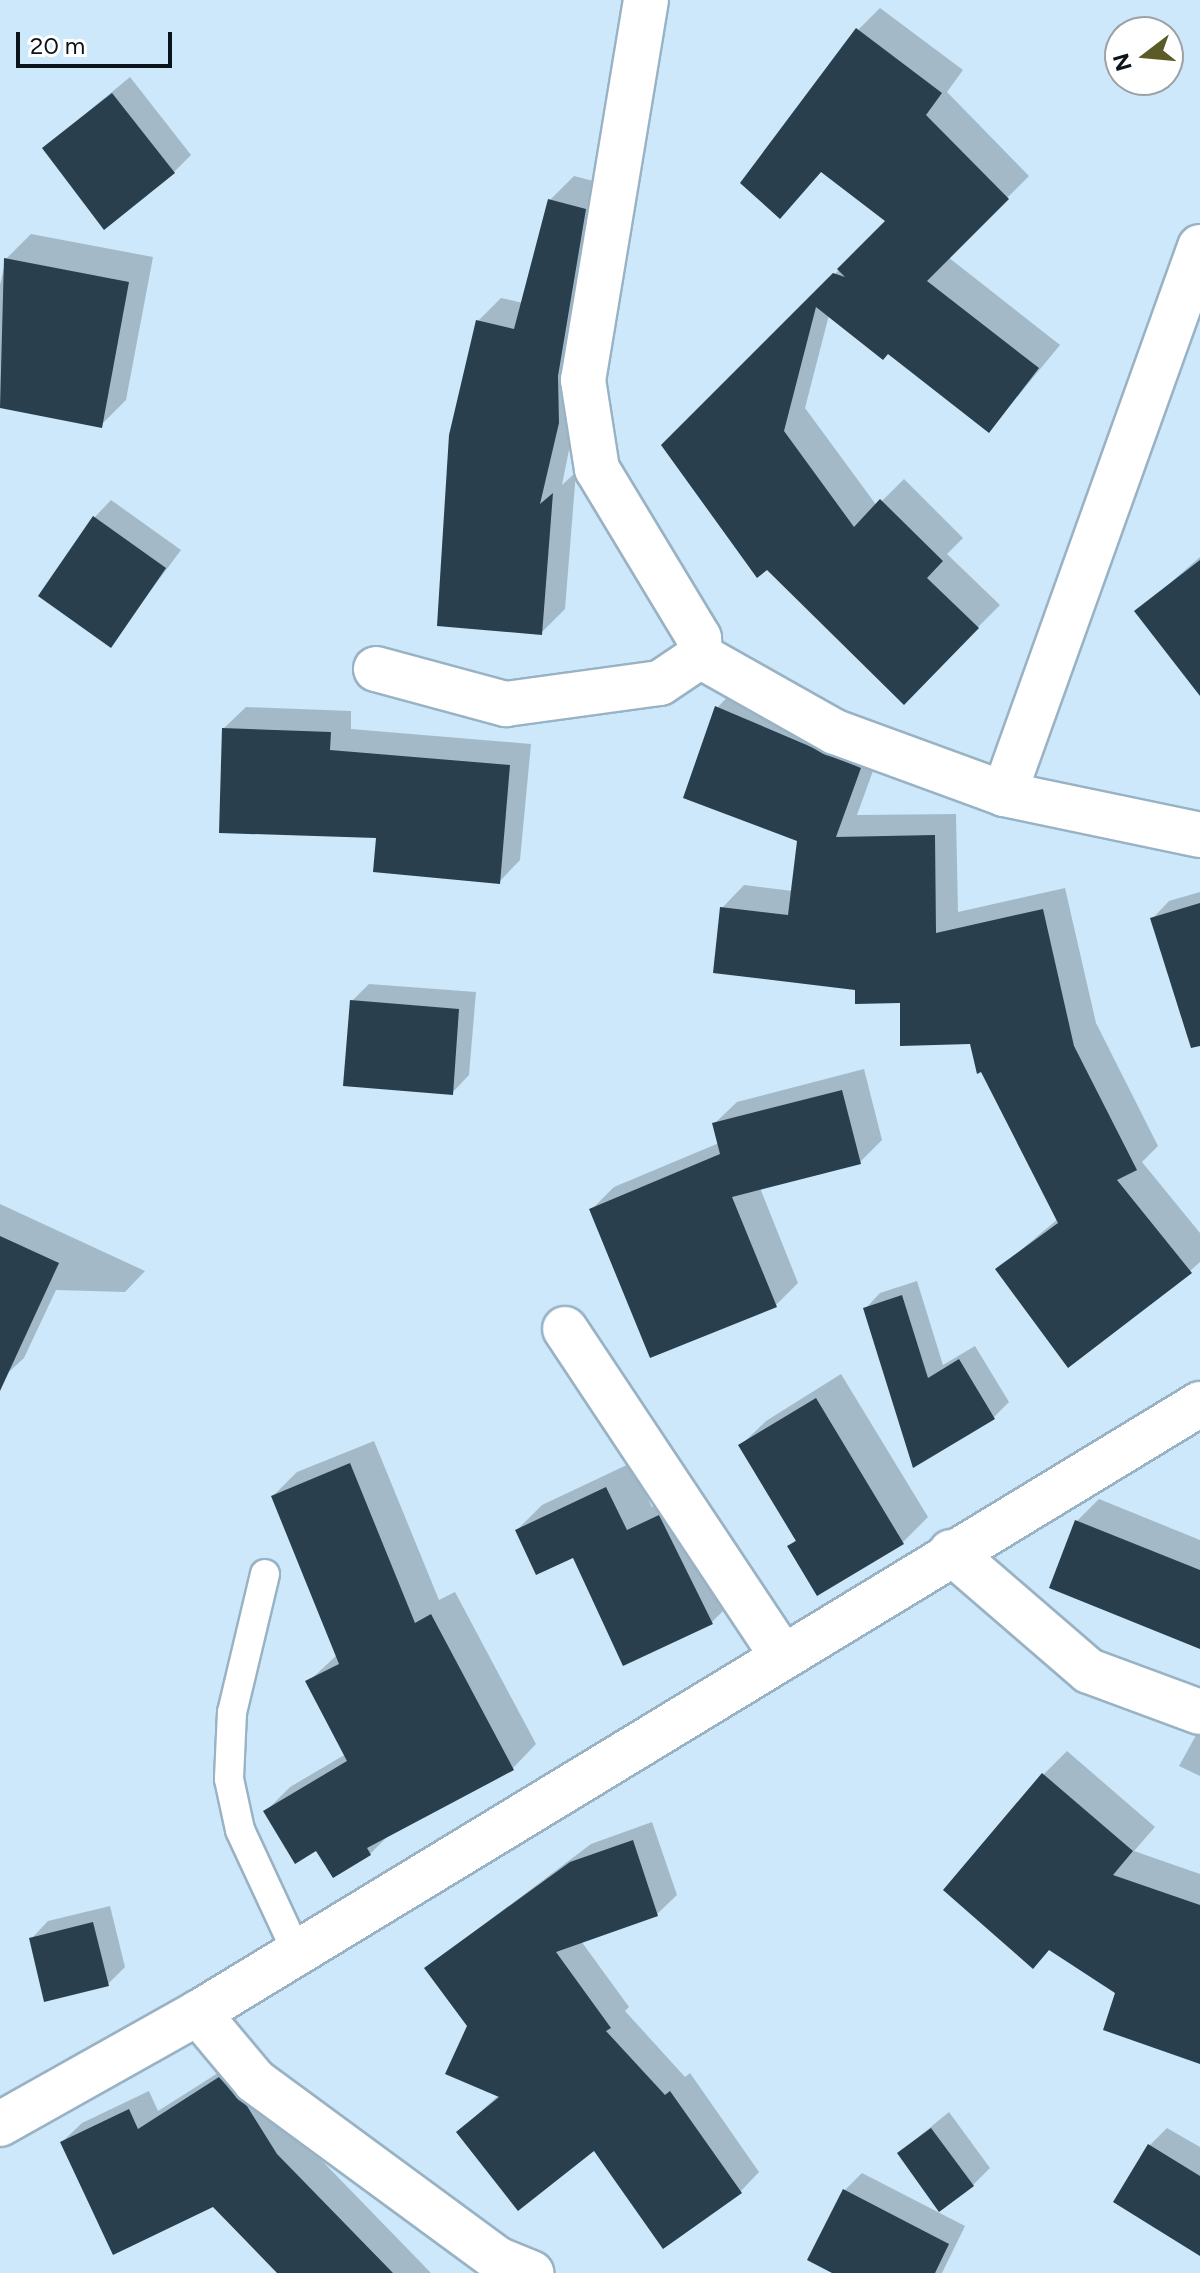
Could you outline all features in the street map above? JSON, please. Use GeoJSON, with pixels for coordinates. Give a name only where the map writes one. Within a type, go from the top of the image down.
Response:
{"type":"FeatureCollection","features":[{"type":"Feature","properties":{"kind":"street"},"geometry":{"type":"LineString","coordinates":[[646,0],[583,380],[597,469],[699,638],[700,656]]}},
{"type":"Feature","properties":{"kind":"street"},"geometry":{"type":"LineString","coordinates":[[1004,794],[1200,247]]}},
{"type":"Feature","properties":{"kind":"street"},"geometry":{"type":"LineString","coordinates":[[376,669],[506,704],[660,683],[700,656]]}},
{"type":"Feature","properties":{"kind":"street"},"geometry":{"type":"LineString","coordinates":[[700,656],[835,732],[1004,794],[1200,835]]}},
{"type":"Feature","properties":{"kind":"street"},"geometry":{"type":"LineString","coordinates":[[565,1329],[782,1655]]}},
{"type":"Feature","properties":{"kind":"street"},"geometry":{"type":"LineString","coordinates":[[0,2124],[198,2013],[951,1552],[1200,1404]]}},
{"type":"Feature","properties":{"kind":"street"},"geometry":{"type":"LineString","coordinates":[[951,1552],[1089,1671],[1200,1712]]}},
{"type":"Feature","properties":{"kind":"street"},"geometry":{"type":"LineString","coordinates":[[198,2013],[255,2081],[499,2260],[531,2273]]}},
{"type":"Feature","properties":{"kind":"lane"},"geometry":{"type":"LineString","coordinates":[[265,1574],[232,1712],[229,1779],[240,1830],[297,1953]]}},
{"type":"Feature","properties":{"kind":"building"},"geometry":{"type":"Polygon","coordinates":[[[856,28],[942,93],[926,115],[1009,199],[927,281],[1039,368],[989,433],[888,354],[883,360],[816,307],[784,431],[854,527],[880,499],[943,561],[927,578],[979,628],[904,705],[767,570],[757,578],[661,445],[833,273],[845,277],[837,269],[885,221],[821,172],[780,219],[740,183],[856,28]]]}},
{"type":"Feature","properties":{"kind":"building"},"geometry":{"type":"Polygon","coordinates":[[[112,93],[175,173],[104,230],[42,148],[112,93]]]}},
{"type":"Feature","properties":{"kind":"building"},"geometry":{"type":"Polygon","coordinates":[[[548,199],[586,209],[558,376],[559,423],[540,504],[553,493],[542,635],[437,626],[449,435],[476,320],[514,329],[548,199]]]}},
{"type":"Feature","properties":{"kind":"building"},"geometry":{"type":"Polygon","coordinates":[[[4,258],[129,282],[102,428],[0,408],[4,258]]]}},
{"type":"Feature","properties":{"kind":"building"},"geometry":{"type":"Polygon","coordinates":[[[93,516],[166,568],[111,648],[38,596],[93,516]]]}},
{"type":"Feature","properties":{"kind":"building"},"geometry":{"type":"Polygon","coordinates":[[[1200,560],[1200,696],[1134,611],[1200,560]]]}},
{"type":"Feature","properties":{"kind":"building"},"geometry":{"type":"Polygon","coordinates":[[[715,706],[861,768],[836,837],[935,835],[936,933],[1043,909],[1074,1046],[1137,1170],[1117,1180],[1192,1273],[1068,1368],[995,1269],[1058,1223],[981,1072],[977,1074],[970,1044],[900,1046],[900,1003],[855,1004],[855,990],[713,973],[720,907],[788,915],[797,841],[683,798],[715,706]]]}},
{"type":"Feature","properties":{"kind":"building"},"geometry":{"type":"Polygon","coordinates":[[[222,728],[331,732],[330,750],[510,765],[500,884],[373,872],[376,838],[219,833],[222,728]]]}},
{"type":"Feature","properties":{"kind":"building"},"geometry":{"type":"Polygon","coordinates":[[[1200,903],[1200,1046],[1191,1048],[1150,918],[1200,903]]]}},
{"type":"Feature","properties":{"kind":"building"},"geometry":{"type":"Polygon","coordinates":[[[350,1000],[459,1009],[453,1095],[343,1086],[350,1000]]]}},
{"type":"Feature","properties":{"kind":"building"},"geometry":{"type":"Polygon","coordinates":[[[842,1090],[861,1164],[732,1197],[777,1307],[650,1358],[589,1209],[720,1154],[712,1123],[842,1090]]]}},
{"type":"Feature","properties":{"kind":"building"},"geometry":{"type":"Polygon","coordinates":[[[0,1236],[59,1263],[0,1391],[0,1236]]]}},
{"type":"Feature","properties":{"kind":"building"},"geometry":{"type":"Polygon","coordinates":[[[902,1295],[928,1378],[959,1359],[995,1419],[913,1468],[863,1308],[902,1295]]]}},
{"type":"Feature","properties":{"kind":"building"},"geometry":{"type":"Polygon","coordinates":[[[816,1398],[904,1544],[817,1596],[787,1546],[796,1541],[738,1445],[816,1398]]]}},
{"type":"Feature","properties":{"kind":"building"},"geometry":{"type":"Polygon","coordinates":[[[350,1463],[415,1623],[431,1614],[514,1770],[367,1848],[371,1855],[333,1878],[316,1851],[295,1864],[263,1811],[347,1761],[305,1681],[339,1664],[271,1496],[350,1463]]]}},
{"type":"Feature","properties":{"kind":"building"},"geometry":{"type":"Polygon","coordinates":[[[606,1487],[627,1530],[659,1515],[713,1624],[623,1666],[573,1558],[536,1575],[515,1530],[606,1487]]]}},
{"type":"Feature","properties":{"kind":"building"},"geometry":{"type":"Polygon","coordinates":[[[1075,1520],[1200,1570],[1200,1649],[1049,1588],[1075,1520]]]}},
{"type":"Feature","properties":{"kind":"building"},"geometry":{"type":"Polygon","coordinates":[[[1042,1773],[1133,1851],[1113,1875],[1200,1905],[1200,2064],[1103,2030],[1115,1993],[1049,1950],[1033,1969],[943,1890],[1042,1773]]]}},
{"type":"Feature","properties":{"kind":"building"},"geometry":{"type":"Polygon","coordinates":[[[633,1840],[658,1916],[556,1952],[611,2028],[606,2031],[665,2095],[670,2091],[742,2193],[663,2249],[594,2151],[518,2211],[456,2132],[499,2097],[445,2074],[467,2026],[424,1968],[570,1862],[633,1840]]]}},
{"type":"Feature","properties":{"kind":"building"},"geometry":{"type":"Polygon","coordinates":[[[93,1922],[109,1986],[44,2002],[29,1938],[93,1922]]]}},
{"type":"Feature","properties":{"kind":"building"},"geometry":{"type":"Polygon","coordinates":[[[219,2077],[247,2106],[277,2154],[393,2273],[277,2273],[213,2207],[113,2255],[60,2142],[129,2109],[138,2129],[219,2077]]]}},
{"type":"Feature","properties":{"kind":"building"},"geometry":{"type":"Polygon","coordinates":[[[931,2128],[974,2186],[939,2212],[897,2153],[931,2128]]]}},
{"type":"Feature","properties":{"kind":"building"},"geometry":{"type":"Polygon","coordinates":[[[1148,2144],[1200,2176],[1200,2256],[1113,2202],[1148,2144]]]}},
{"type":"Feature","properties":{"kind":"building"},"geometry":{"type":"Polygon","coordinates":[[[843,2189],[949,2244],[935,2273],[832,2273],[807,2260],[843,2189]]]}}]}
